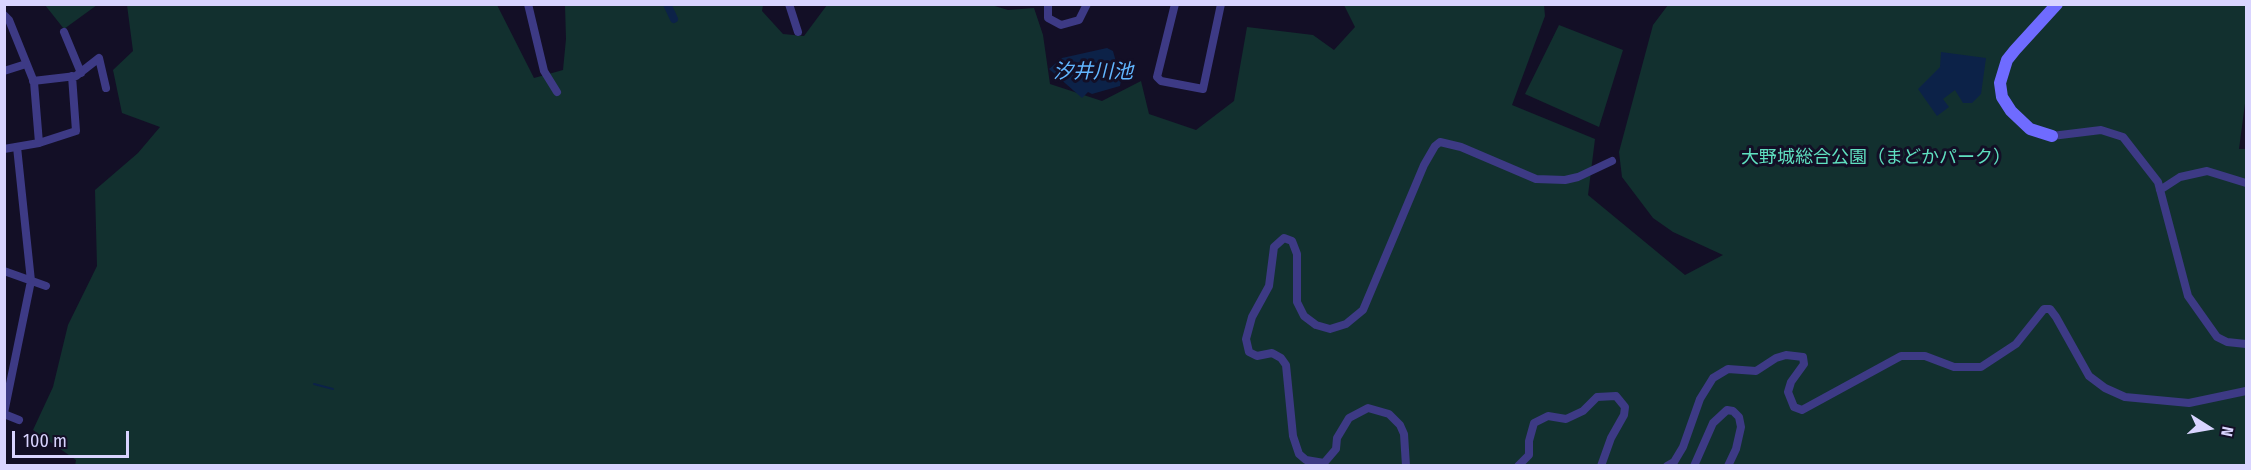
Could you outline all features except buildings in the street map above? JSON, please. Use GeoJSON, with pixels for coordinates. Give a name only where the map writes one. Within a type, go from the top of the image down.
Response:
{"type":"FeatureCollection","features":[{"type":"Feature","properties":{"kind":"street"},"geometry":{"type":"LineString","coordinates":[[528,4],[544,71],[556,92]]}},
{"type":"Feature","properties":{"kind":"street"},"geometry":{"type":"LineString","coordinates":[[789,4],[798,32]]}},
{"type":"Feature","properties":{"kind":"street"},"geometry":{"type":"LineString","coordinates":[[1048,4],[1048,18],[1060,25],[1079,20],[1087,4]]}},
{"type":"Feature","properties":{"kind":"street"},"geometry":{"type":"LineString","coordinates":[[1175,4],[1157,77],[1161,81],[1203,89],[1221,4]]}},
{"type":"Feature","properties":{"kind":"street"},"geometry":{"type":"LineString","coordinates":[[2057,4],[2007,60],[2000,83],[2002,98],[2011,111],[2030,129],[2052,136],[2101,130],[2124,137],[2158,182],[2188,296],[2217,337],[2228,342],[2247,344]]}},
{"type":"Feature","properties":{"kind":"street"},"geometry":{"type":"LineString","coordinates":[[4,15],[9,20],[33,81],[39,143]]}},
{"type":"Feature","properties":{"kind":"street"},"geometry":{"type":"LineString","coordinates":[[4,149],[39,143],[76,131],[77,75],[64,32]]}},
{"type":"Feature","properties":{"kind":"street"},"geometry":{"type":"LineString","coordinates":[[33,81],[77,75],[95,59],[101,60],[106,88]]}},
{"type":"Feature","properties":{"kind":"street"},"geometry":{"type":"LineString","coordinates":[[4,71],[26,64]]}},
{"type":"Feature","properties":{"kind":"street"},"geometry":{"type":"LineString","coordinates":[[1406,465],[1400,425],[1389,414],[1368,408],[1349,418],[1342,427],[1331,457],[1324,463],[1305,460],[1295,448],[1286,365],[1281,358],[1272,353],[1257,356],[1249,352],[1246,339],[1252,317],[1269,286],[1274,247],[1284,238],[1292,241],[1297,254],[1297,303],[1304,316],[1316,325],[1330,329],[1346,324],[1358,316],[1371,291],[1424,165],[1435,146],[1440,142],[1461,147],[1536,179],[1571,178],[1612,160]]}},
{"type":"Feature","properties":{"kind":"street"},"geometry":{"type":"LineString","coordinates":[[17,147],[31,281],[4,414],[20,420]]}},
{"type":"Feature","properties":{"kind":"street"},"geometry":{"type":"LineString","coordinates":[[2160,190],[2180,177],[2207,171],[2247,183]]}},
{"type":"Feature","properties":{"kind":"street"},"geometry":{"type":"LineString","coordinates":[[4,271],[46,286]]}},
{"type":"Feature","properties":{"kind":"street"},"geometry":{"type":"LineString","coordinates":[[1667,465],[1674,462],[1683,447],[1700,399],[1713,378],[1728,369],[1756,370],[1786,355],[1803,357],[1804,364],[1791,382],[1788,392],[1794,407],[1802,410],[1901,356],[1925,357],[1954,367],[1981,367],[2016,344],[2044,309],[2050,309],[2056,317],[2089,376],[2105,388],[2125,396],[2189,403],[2247,392]]}},
{"type":"Feature","properties":{"kind":"street"},"geometry":{"type":"LineString","coordinates":[[1518,465],[1528,455],[1528,441],[1534,423],[1548,416],[1566,419],[1583,411],[1597,397],[1616,396],[1625,406],[1624,415],[1611,438],[1601,465]]}},
{"type":"Feature","properties":{"kind":"street"},"geometry":{"type":"LineString","coordinates":[[1694,465],[1713,423],[1727,410],[1733,411],[1739,417],[1741,427],[1736,449],[1728,465]]}},
{"type":"Feature","properties":{"kind":"green space","name":"大野城総合公園（まどかパーク）"},"geometry":{"type":"Polygon","coordinates":[[[988,4],[1008,10],[1034,8],[1043,35],[1050,84],[1102,101],[1141,81],[1149,114],[1196,130],[1234,101],[1247,27],[1313,35],[1334,50],[1355,27],[1344,5],[1544,5],[1545,16],[1512,105],[1595,139],[1588,195],[1685,275],[1723,255],[1673,232],[1653,218],[1622,177],[1619,152],[1653,25],[1668,5],[2246,5],[2246,96],[2239,149],[2246,149],[2246,465],[75,466],[76,460],[33,430],[53,387],[68,325],[97,266],[95,190],[138,153],[160,127],[122,113],[113,70],[133,51],[127,5],[497,5],[534,78],[563,70],[566,39],[565,5],[763,5],[762,11],[783,34],[804,36],[827,5],[988,4]]]}},
{"type":"Feature","properties":{"kind":"green space"},"geometry":{"type":"Polygon","coordinates":[[[45,5],[97,5],[64,29],[45,5]]]}},
{"type":"Feature","properties":{"kind":"green space"},"geometry":{"type":"Polygon","coordinates":[[[1559,25],[1623,50],[1599,127],[1525,94],[1559,25]]]}},
{"type":"Feature","properties":{"kind":"water","name":"汐井川池"},"geometry":{"type":"Polygon","coordinates":[[[1107,48],[1113,51],[1121,80],[1120,86],[1092,94],[1088,92],[1082,98],[1049,69],[1062,58],[1107,48]]]}},
{"type":"Feature","properties":{"kind":"water"},"geometry":{"type":"Polygon","coordinates":[[[1941,52],[1986,58],[1981,94],[1972,103],[1963,103],[1955,90],[1943,99],[1949,107],[1937,116],[1918,89],[1940,67],[1941,52]]]}},
{"type":"Feature","properties":{"kind":"waterway"},"geometry":{"type":"LineString","coordinates":[[667,4],[674,19]]}},
{"type":"Feature","properties":{"kind":"waterway"},"geometry":{"type":"LineString","coordinates":[[314,384],[333,389]]}}]}
